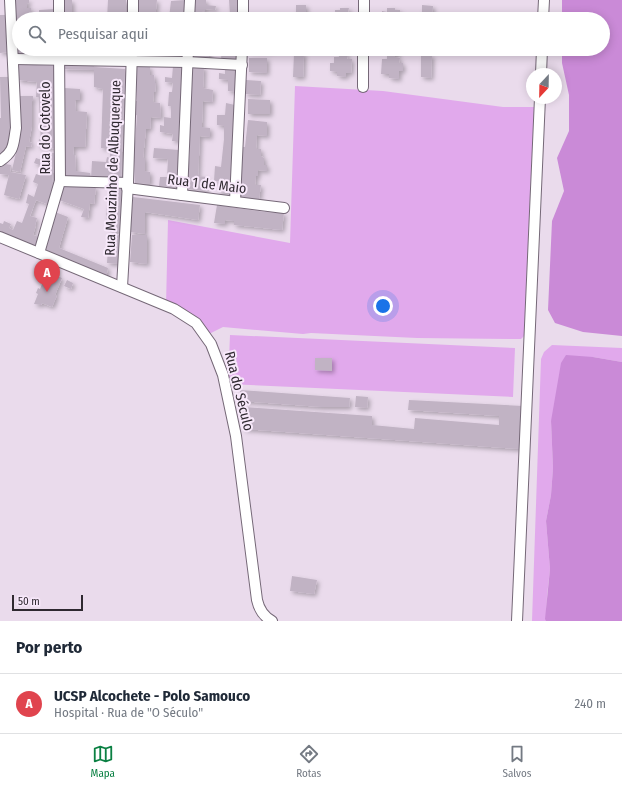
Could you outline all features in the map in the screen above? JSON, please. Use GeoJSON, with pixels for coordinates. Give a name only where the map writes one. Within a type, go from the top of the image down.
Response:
{"type":"FeatureCollection","features":[{"type":"Feature","properties":{"kind":"street"},"geometry":{"type":"LineString","coordinates":[[10,0],[12,30]]}},
{"type":"Feature","properties":{"kind":"street"},"geometry":{"type":"LineString","coordinates":[[59,0],[59,12]]}},
{"type":"Feature","properties":{"kind":"street"},"geometry":{"type":"LineString","coordinates":[[133,0],[133,12]]}},
{"type":"Feature","properties":{"kind":"street"},"geometry":{"type":"LineString","coordinates":[[190,0],[190,12]]}},
{"type":"Feature","properties":{"kind":"street"},"geometry":{"type":"LineString","coordinates":[[243,0],[243,12]]}},
{"type":"Feature","properties":{"kind":"street"},"geometry":{"type":"LineString","coordinates":[[364,0],[364,12]]}},
{"type":"Feature","properties":{"kind":"street"},"geometry":{"type":"LineString","coordinates":[[543,12],[544,0]]}},
{"type":"Feature","properties":{"kind":"street"},"geometry":{"type":"LineString","coordinates":[[0,160],[8,155],[13,148],[16,128],[14,56]]}},
{"type":"Feature","properties":{"kind":"street"},"geometry":{"type":"LineString","coordinates":[[14,59],[41,56]]}},
{"type":"Feature","properties":{"kind":"street","name":"Rua do Cotovelo"},"geometry":{"type":"LineString","coordinates":[[39,253],[60,181],[59,56]]}},
{"type":"Feature","properties":{"kind":"street"},"geometry":{"type":"LineString","coordinates":[[80,56],[132,61],[242,65]]}},
{"type":"Feature","properties":{"kind":"street","name":"Rua Mouzinho de Albuquerque"},"geometry":{"type":"LineString","coordinates":[[122,287],[132,56]]}},
{"type":"Feature","properties":{"kind":"street"},"geometry":{"type":"LineString","coordinates":[[182,195],[187,56]]}},
{"type":"Feature","properties":{"kind":"street"},"geometry":{"type":"LineString","coordinates":[[235,201],[242,56]]}},
{"type":"Feature","properties":{"kind":"street"},"geometry":{"type":"LineString","coordinates":[[363,56],[363,87]]}},
{"type":"Feature","properties":{"kind":"street"},"geometry":{"type":"LineString","coordinates":[[541,68],[542,56]]}},
{"type":"Feature","properties":{"kind":"street"},"geometry":{"type":"LineString","coordinates":[[517,621],[540,104]]}},
{"type":"Feature","properties":{"kind":"street","name":"Rua 1 de Maio"},"geometry":{"type":"LineString","coordinates":[[60,181],[127,186],[182,195],[284,208]]}},
{"type":"Feature","properties":{"kind":"street","name":"Rua do Século"},"geometry":{"type":"LineString","coordinates":[[0,237],[174,309],[196,323],[211,344],[223,375],[236,436],[258,606],[265,616],[272,621]]}},
{"type":"Feature","properties":{"kind":"shaded area"},"geometry":{"type":"Polygon","coordinates":[[[562,0],[622,0],[622,336],[583,332],[555,323],[548,310],[552,221],[564,191],[557,158],[569,131],[569,95],[562,63],[562,56],[610,56],[610,12],[562,12],[562,0]]]}},
{"type":"Feature","properties":{"kind":"shaded area"},"geometry":{"type":"Polygon","coordinates":[[[295,86],[383,91],[503,107],[534,107],[524,336],[521,339],[417,338],[311,333],[303,334],[223,327],[205,336],[166,306],[168,220],[290,243],[295,86]]]}},
{"type":"Feature","properties":{"kind":"shaded area"},"geometry":{"type":"Polygon","coordinates":[[[230,335],[515,348],[513,397],[228,384],[230,335]]]}},
{"type":"Feature","properties":{"kind":"shaded area"},"geometry":{"type":"Polygon","coordinates":[[[552,345],[622,348],[622,362],[593,357],[551,421],[553,468],[551,495],[546,521],[550,569],[546,621],[532,621],[541,359],[544,352],[552,345]]]}},
{"type":"Feature","properties":{"kind":"shaded area"},"geometry":{"type":"Polygon","coordinates":[[[566,355],[593,357],[622,362],[622,621],[546,621],[545,619],[550,569],[546,521],[551,495],[553,468],[551,421],[561,363],[566,355]]]}},
{"type":"Feature","properties":{"kind":"building"},"geometry":{"type":"Polygon","coordinates":[[[14,0],[29,0],[29,3],[27,3],[27,8],[31,8],[31,12],[14,12],[14,0]]]}},
{"type":"Feature","properties":{"kind":"building"},"geometry":{"type":"Polygon","coordinates":[[[63,0],[72,0],[72,12],[63,12],[63,0]]]}},
{"type":"Feature","properties":{"kind":"building"},"geometry":{"type":"Polygon","coordinates":[[[108,0],[126,0],[126,12],[107,12],[108,0]]]}},
{"type":"Feature","properties":{"kind":"building"},"geometry":{"type":"Polygon","coordinates":[[[139,0],[157,0],[156,12],[139,12],[139,0]]]}},
{"type":"Feature","properties":{"kind":"building"},"geometry":{"type":"Polygon","coordinates":[[[185,0],[184,12],[170,12],[171,1],[185,0]]]}},
{"type":"Feature","properties":{"kind":"building"},"geometry":{"type":"Polygon","coordinates":[[[195,0],[206,0],[206,5],[216,6],[215,10],[205,9],[205,12],[195,12],[195,0]]]}},
{"type":"Feature","properties":{"kind":"building"},"geometry":{"type":"Polygon","coordinates":[[[229,0],[238,0],[237,12],[230,12],[229,0]]]}},
{"type":"Feature","properties":{"kind":"building"},"geometry":{"type":"Polygon","coordinates":[[[296,5],[306,5],[306,12],[296,12],[296,5]]]}},
{"type":"Feature","properties":{"kind":"building"},"geometry":{"type":"Polygon","coordinates":[[[422,5],[433,6],[433,12],[422,12],[422,5]]]}},
{"type":"Feature","properties":{"kind":"building"},"geometry":{"type":"Polygon","coordinates":[[[340,8],[349,8],[348,12],[335,12],[335,10],[340,10],[340,8]]]}},
{"type":"Feature","properties":{"kind":"building"},"geometry":{"type":"Polygon","coordinates":[[[387,8],[395,8],[395,10],[400,10],[400,12],[387,12],[387,8]]]}},
{"type":"Feature","properties":{"kind":"building"},"geometry":{"type":"Polygon","coordinates":[[[55,9],[55,12],[39,12],[39,10],[55,9]]]}},
{"type":"Feature","properties":{"kind":"building"},"geometry":{"type":"Polygon","coordinates":[[[0,15],[7,15],[9,52],[0,53],[0,15]]]}},
{"type":"Feature","properties":{"kind":"building"},"geometry":{"type":"Polygon","coordinates":[[[64,56],[125,56],[125,58],[64,56]]]}},
{"type":"Feature","properties":{"kind":"building"},"geometry":{"type":"Polygon","coordinates":[[[139,56],[163,56],[163,59],[139,58],[139,56]]]}},
{"type":"Feature","properties":{"kind":"building"},"geometry":{"type":"Polygon","coordinates":[[[193,56],[209,56],[209,60],[193,60],[193,56]]]}},
{"type":"Feature","properties":{"kind":"building"},"geometry":{"type":"Polygon","coordinates":[[[221,56],[237,56],[237,59],[221,59],[221,56]]]}},
{"type":"Feature","properties":{"kind":"building"},"geometry":{"type":"Polygon","coordinates":[[[294,56],[304,56],[303,77],[293,77],[294,56]]]}},
{"type":"Feature","properties":{"kind":"building"},"geometry":{"type":"Polygon","coordinates":[[[348,56],[347,59],[352,59],[351,73],[346,73],[346,77],[337,76],[337,72],[330,71],[330,63],[334,63],[334,57],[348,56]]]}},
{"type":"Feature","properties":{"kind":"building"},"geometry":{"type":"Polygon","coordinates":[[[387,56],[395,56],[400,58],[399,63],[403,63],[403,71],[399,71],[399,79],[389,78],[389,74],[381,74],[382,59],[387,59],[387,56]]]}},
{"type":"Feature","properties":{"kind":"building"},"geometry":{"type":"Polygon","coordinates":[[[421,56],[432,56],[431,78],[421,77],[421,56]]]}},
{"type":"Feature","properties":{"kind":"building"},"geometry":{"type":"Polygon","coordinates":[[[249,58],[267,58],[267,73],[249,72],[249,58]]]}},
{"type":"Feature","properties":{"kind":"building"},"geometry":{"type":"Polygon","coordinates":[[[63,62],[94,64],[94,67],[125,69],[121,180],[91,179],[92,161],[106,162],[107,157],[110,158],[110,148],[101,148],[103,89],[94,87],[94,70],[63,69],[63,62]]]}},
{"type":"Feature","properties":{"kind":"building"},"geometry":{"type":"Polygon","coordinates":[[[18,64],[55,66],[54,142],[57,142],[57,149],[38,146],[39,139],[41,140],[39,97],[36,97],[37,82],[18,80],[18,64]]]}},
{"type":"Feature","properties":{"kind":"building"},"geometry":{"type":"Polygon","coordinates":[[[138,65],[150,67],[150,75],[154,75],[156,83],[153,102],[160,103],[161,118],[151,117],[150,129],[146,129],[143,158],[145,158],[145,171],[150,172],[150,184],[135,183],[134,157],[137,115],[134,115],[135,101],[137,101],[136,68],[138,65]]]}},
{"type":"Feature","properties":{"kind":"building"},"geometry":{"type":"Polygon","coordinates":[[[173,66],[183,67],[178,141],[172,141],[173,134],[160,132],[160,125],[164,126],[164,117],[171,118],[171,106],[168,106],[169,92],[172,92],[173,83],[165,82],[165,77],[172,78],[173,66]]]}},
{"type":"Feature","properties":{"kind":"building"},"geometry":{"type":"Polygon","coordinates":[[[192,66],[204,67],[203,88],[213,90],[212,102],[203,101],[202,127],[210,128],[210,137],[200,136],[198,176],[207,177],[206,191],[187,189],[190,150],[188,122],[192,66]]]}},
{"type":"Feature","properties":{"kind":"building"},"geometry":{"type":"Polygon","coordinates":[[[225,68],[236,68],[235,92],[228,91],[228,80],[219,79],[219,73],[225,74],[225,68]]]}},
{"type":"Feature","properties":{"kind":"building"},"geometry":{"type":"Polygon","coordinates":[[[0,77],[11,77],[14,119],[7,151],[0,157],[1,118],[0,77]]]}},
{"type":"Feature","properties":{"kind":"building"},"geometry":{"type":"Polygon","coordinates":[[[246,80],[261,81],[260,95],[245,94],[246,80]]]}},
{"type":"Feature","properties":{"kind":"building"},"geometry":{"type":"Polygon","coordinates":[[[64,88],[80,89],[80,100],[75,100],[76,111],[87,112],[85,147],[74,147],[73,155],[75,155],[76,171],[90,173],[90,179],[63,178],[64,88]]]}},
{"type":"Feature","properties":{"kind":"building"},"geometry":{"type":"Polygon","coordinates":[[[19,96],[33,96],[32,126],[29,142],[32,143],[31,147],[26,146],[20,172],[12,170],[20,135],[19,96]]]}},
{"type":"Feature","properties":{"kind":"building"},"geometry":{"type":"Polygon","coordinates":[[[248,99],[270,100],[270,114],[248,114],[248,99]]]}},
{"type":"Feature","properties":{"kind":"building"},"geometry":{"type":"Polygon","coordinates":[[[226,103],[235,105],[231,182],[214,181],[215,166],[221,167],[224,139],[224,126],[217,125],[217,115],[225,115],[226,103]]]}},
{"type":"Feature","properties":{"kind":"building"},"geometry":{"type":"Polygon","coordinates":[[[248,120],[267,122],[267,136],[257,135],[256,149],[261,149],[261,156],[264,158],[264,165],[267,165],[267,171],[258,170],[258,176],[256,176],[255,185],[261,185],[259,199],[240,197],[242,147],[245,147],[248,120]]]}},
{"type":"Feature","properties":{"kind":"building"},"geometry":{"type":"Polygon","coordinates":[[[154,148],[179,150],[178,187],[159,186],[160,177],[167,177],[168,159],[153,158],[154,148]]]}},
{"type":"Feature","properties":{"kind":"building"},"geometry":{"type":"Polygon","coordinates":[[[48,153],[57,153],[57,165],[54,165],[52,181],[54,182],[47,204],[36,200],[30,216],[37,218],[33,235],[39,237],[34,247],[0,233],[0,223],[3,224],[4,221],[11,224],[9,228],[13,230],[17,221],[22,223],[29,204],[26,203],[28,194],[34,197],[38,184],[33,182],[36,174],[39,175],[41,167],[44,169],[45,167],[34,163],[36,158],[48,162],[48,153]]]}},
{"type":"Feature","properties":{"kind":"building"},"geometry":{"type":"Polygon","coordinates":[[[0,163],[11,165],[10,172],[26,175],[19,199],[4,195],[9,175],[0,174],[0,163]]]}},
{"type":"Feature","properties":{"kind":"building"},"geometry":{"type":"Polygon","coordinates":[[[218,182],[232,183],[231,193],[218,192],[218,182]]]}},
{"type":"Feature","properties":{"kind":"building"},"geometry":{"type":"Polygon","coordinates":[[[64,184],[96,187],[94,204],[90,203],[88,218],[81,217],[84,209],[59,200],[64,184]]]}},
{"type":"Feature","properties":{"kind":"building"},"geometry":{"type":"Polygon","coordinates":[[[111,187],[122,188],[120,232],[110,232],[111,219],[106,219],[107,205],[111,205],[111,187]]]}},
{"type":"Feature","properties":{"kind":"building"},"geometry":{"type":"Polygon","coordinates":[[[133,197],[200,205],[198,220],[145,212],[145,234],[130,232],[133,197]]]}},
{"type":"Feature","properties":{"kind":"building"},"geometry":{"type":"Polygon","coordinates":[[[217,205],[265,212],[284,213],[282,230],[234,225],[234,221],[225,220],[225,224],[214,223],[217,205]]]}},
{"type":"Feature","properties":{"kind":"building"},"geometry":{"type":"Polygon","coordinates":[[[55,212],[68,217],[59,248],[108,268],[106,278],[43,251],[55,212]]]}},
{"type":"Feature","properties":{"kind":"building"},"geometry":{"type":"Polygon","coordinates":[[[109,234],[120,235],[120,264],[107,263],[109,234]]]}},
{"type":"Feature","properties":{"kind":"building"},"geometry":{"type":"Polygon","coordinates":[[[132,235],[147,235],[147,264],[130,262],[132,235]]]}},
{"type":"Feature","properties":{"kind":"building"},"geometry":{"type":"Polygon","coordinates":[[[47,272],[62,278],[52,307],[42,303],[41,305],[34,304],[38,294],[36,293],[38,288],[40,289],[47,272]]]}},
{"type":"Feature","properties":{"kind":"building"},"geometry":{"type":"Polygon","coordinates":[[[67,280],[73,283],[71,289],[64,286],[67,280]]]}},
{"type":"Feature","properties":{"kind":"building"},"geometry":{"type":"Polygon","coordinates":[[[315,358],[332,358],[332,371],[315,370],[315,358]]]}},
{"type":"Feature","properties":{"kind":"building"},"geometry":{"type":"Polygon","coordinates":[[[240,390],[350,398],[349,407],[322,407],[240,401],[240,390]]]}},
{"type":"Feature","properties":{"kind":"building"},"geometry":{"type":"Polygon","coordinates":[[[356,396],[368,397],[367,408],[355,407],[356,396]]]}},
{"type":"Feature","properties":{"kind":"building"},"geometry":{"type":"Polygon","coordinates":[[[409,400],[523,406],[520,449],[243,429],[244,407],[372,416],[372,425],[414,429],[415,418],[499,425],[499,416],[408,410],[409,400]]]}},
{"type":"Feature","properties":{"kind":"building"},"geometry":{"type":"Polygon","coordinates":[[[292,576],[317,580],[314,594],[290,591],[292,576]]]}},
{"type":"Feature","properties":{"kind":"place","name":"UCSP Alcochete - Polo Samouco"},"geometry":{"type":"Point","coordinates":[47,292]}}]}
